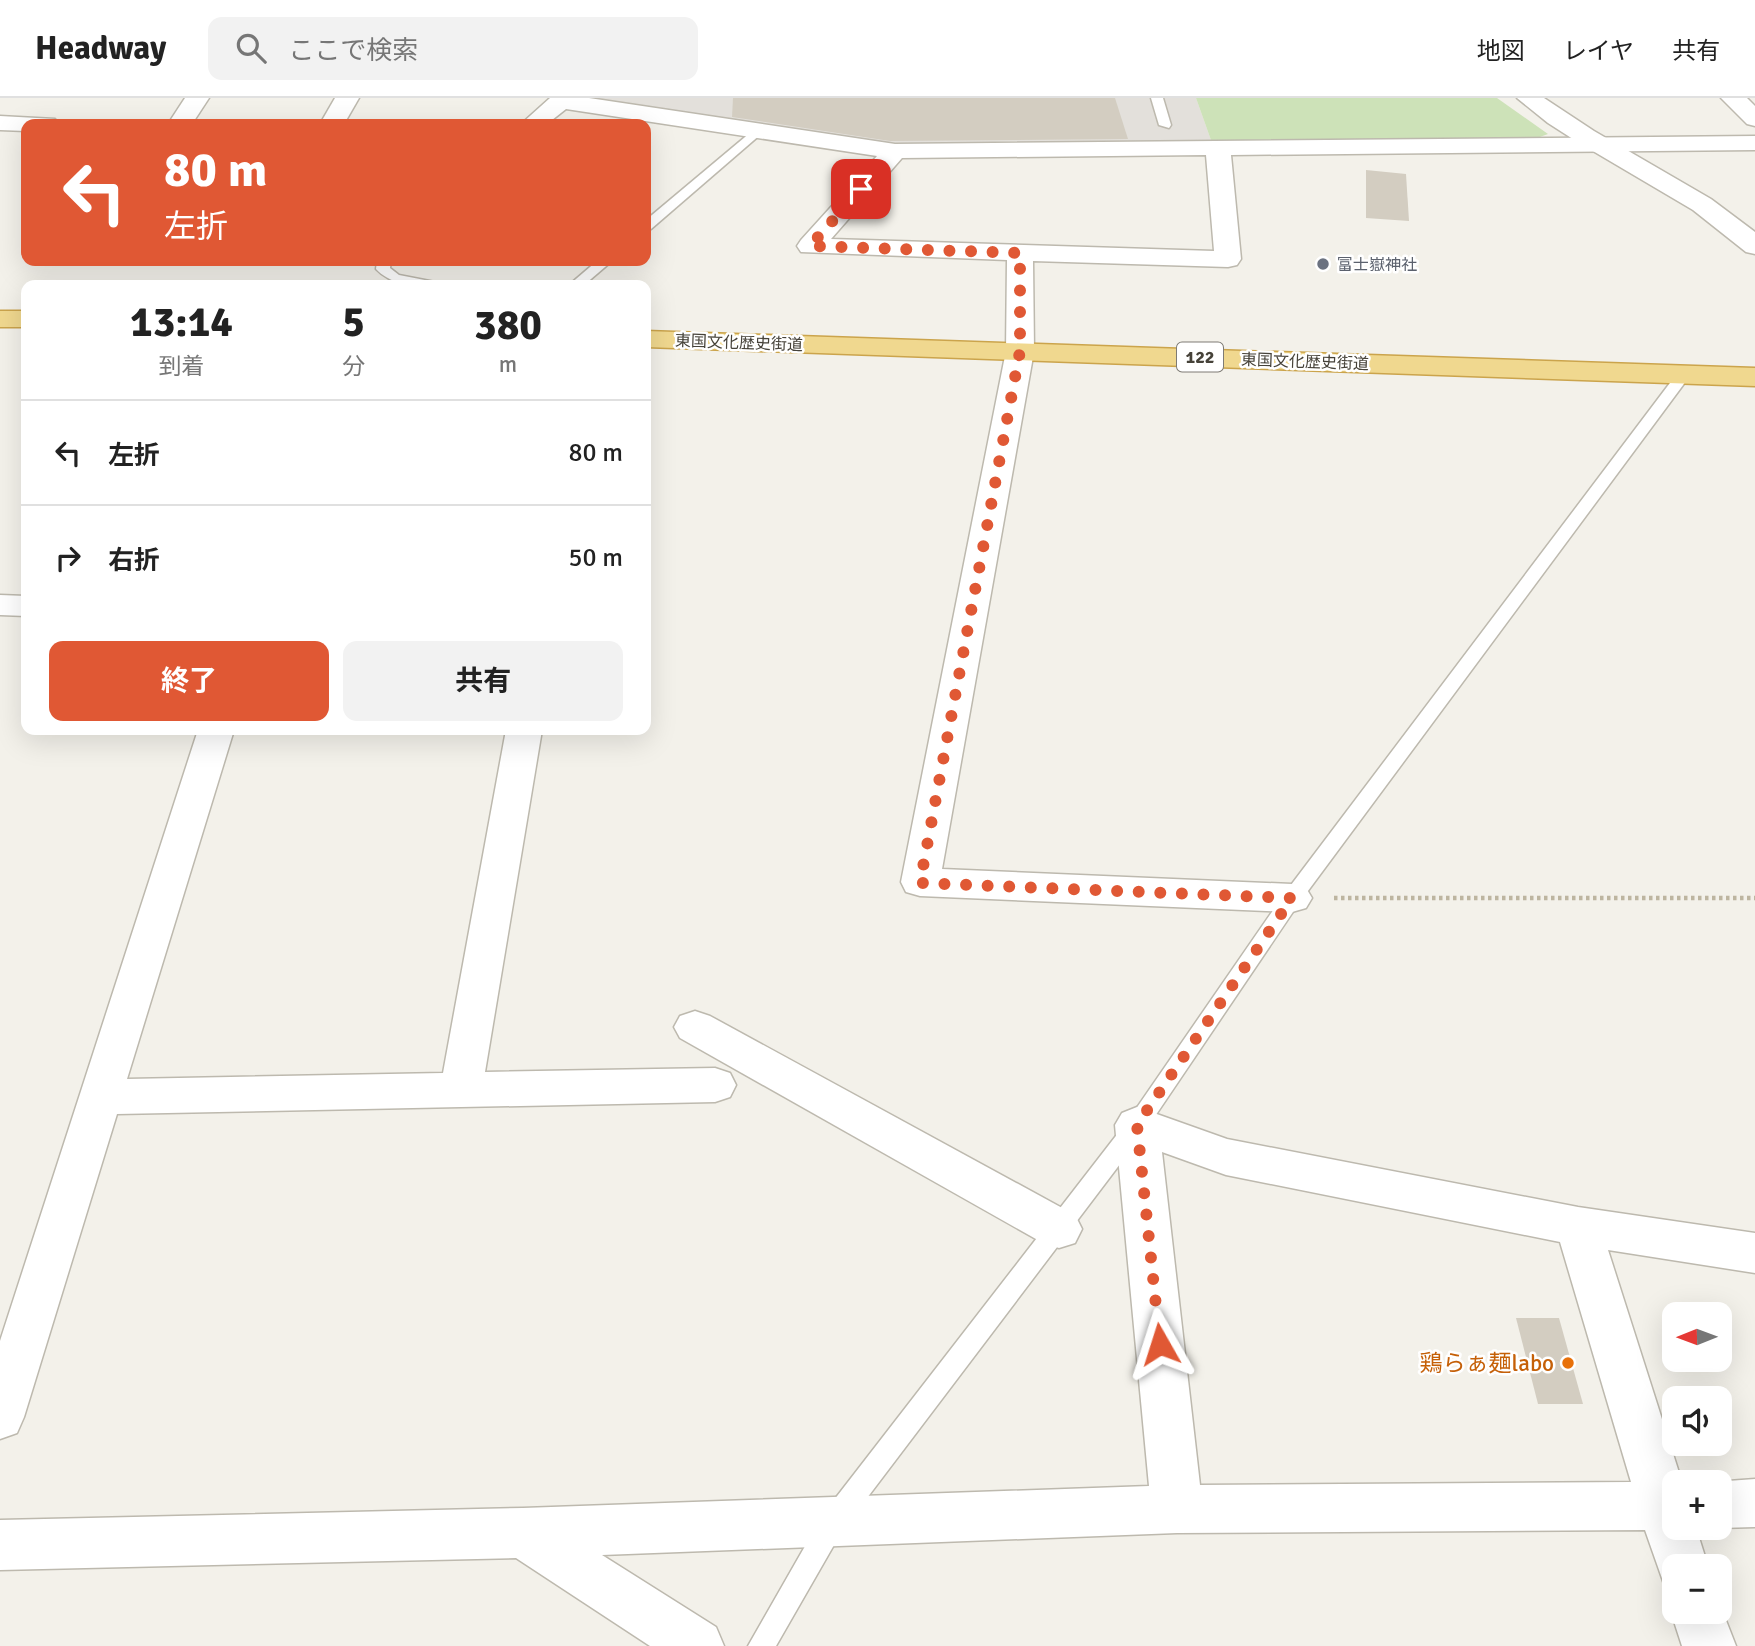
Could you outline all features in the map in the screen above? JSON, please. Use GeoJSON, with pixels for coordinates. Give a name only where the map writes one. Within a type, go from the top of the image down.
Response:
{"type":"FeatureCollection","features":[{"type":"Feature","properties":{"kind":"highway"},"geometry":{"type":"LineString","coordinates":[[0,319],[21,320]]}},
{"type":"Feature","properties":{"kind":"highway","name":"東国文化歴史街道"},"geometry":{"type":"LineString","coordinates":[[651,336],[1755,377]]}},
{"type":"Feature","properties":{"kind":"street"},"geometry":{"type":"LineString","coordinates":[[183,119],[197,98]]}},
{"type":"Feature","properties":{"kind":"street"},"geometry":{"type":"LineString","coordinates":[[335,119],[347,98]]}},
{"type":"Feature","properties":{"kind":"street"},"geometry":{"type":"LineString","coordinates":[[1529,98],[1593,144],[1692,198],[1753,242]]}},
{"type":"Feature","properties":{"kind":"street"},"geometry":{"type":"LineString","coordinates":[[1733,98],[1755,119]]}},
{"type":"Feature","properties":{"kind":"street"},"geometry":{"type":"LineString","coordinates":[[539,119],[563,99],[895,151],[1755,143]]}},
{"type":"Feature","properties":{"kind":"street"},"geometry":{"type":"LineString","coordinates":[[0,122],[21,123]]}},
{"type":"Feature","properties":{"kind":"street"},"geometry":{"type":"LineString","coordinates":[[895,151],[810,246],[1228,259],[1218,148]]}},
{"type":"Feature","properties":{"kind":"street"},"geometry":{"type":"LineString","coordinates":[[1020,253],[1020,351],[920,883],[1292,898]]}},
{"type":"Feature","properties":{"kind":"street"},"geometry":{"type":"LineString","coordinates":[[0,605],[21,606]]}},
{"type":"Feature","properties":{"kind":"street"},"geometry":{"type":"LineString","coordinates":[[2,1406],[214,735]]}},
{"type":"Feature","properties":{"kind":"street"},"geometry":{"type":"LineString","coordinates":[[461,1090],[523,735]]}},
{"type":"Feature","properties":{"kind":"street"},"geometry":{"type":"LineString","coordinates":[[695,1027],[1059,1229]]}},
{"type":"Feature","properties":{"kind":"street"},"geometry":{"type":"LineString","coordinates":[[101,1097],[715,1085]]}},
{"type":"Feature","properties":{"kind":"street"},"geometry":{"type":"LineString","coordinates":[[1177,1509],[1137,1125],[1226,1157],[1578,1226],[1755,1253]]}},
{"type":"Feature","properties":{"kind":"street"},"geometry":{"type":"LineString","coordinates":[[1578,1226],[1662,1485]]}},
{"type":"Feature","properties":{"kind":"street"},"geometry":{"type":"LineString","coordinates":[[1732,1504],[1755,1503]]}},
{"type":"Feature","properties":{"kind":"street"},"geometry":{"type":"LineString","coordinates":[[0,1545],[523,1533],[1177,1509],[1662,1507]]}},
{"type":"Feature","properties":{"kind":"street"},"geometry":{"type":"LineString","coordinates":[[523,1533],[697,1646]]}},
{"type":"Feature","properties":{"kind":"street"},"geometry":{"type":"LineString","coordinates":[[1702,1624],[1709,1646]]}},
{"type":"Feature","properties":{"kind":"lane"},"geometry":{"type":"LineString","coordinates":[[1157,98],[1165,125]]}},
{"type":"Feature","properties":{"kind":"lane"},"geometry":{"type":"LineString","coordinates":[[651,222],[757,131]]}},
{"type":"Feature","properties":{"kind":"lane"},"geometry":{"type":"LineString","coordinates":[[383,266],[383,269],[395,278],[405,280]]}},
{"type":"Feature","properties":{"kind":"lane"},"geometry":{"type":"LineString","coordinates":[[582,280],[599,266]]}},
{"type":"Feature","properties":{"kind":"lane"},"geometry":{"type":"LineString","coordinates":[[761,1646],[832,1522],[1137,1125],[1292,898],[1684,374]]}},
{"type":"Feature","properties":{"kind":"path"},"geometry":{"type":"LineString","coordinates":[[1292,898],[1755,898]]}},
{"type":"Feature","properties":{"kind":"shaded area"},"geometry":{"type":"Polygon","coordinates":[[[580,98],[1196,98],[1212,143],[988,147],[881,142],[580,98]]]}},
{"type":"Feature","properties":{"kind":"green space"},"geometry":{"type":"Polygon","coordinates":[[[1196,98],[1497,98],[1548,134],[1537,138],[1212,143],[1196,98]]]}},
{"type":"Feature","properties":{"kind":"building"},"geometry":{"type":"Polygon","coordinates":[[[733,98],[1115,98],[1128,139],[890,141],[732,117],[733,98]]]}},
{"type":"Feature","properties":{"kind":"building"},"geometry":{"type":"Polygon","coordinates":[[[1366,170],[1406,174],[1409,221],[1366,218],[1366,170]]]}},
{"type":"Feature","properties":{"kind":"building"},"geometry":{"type":"Polygon","coordinates":[[[1516,1318],[1559,1318],[1583,1404],[1538,1404],[1516,1318]]]}},
{"type":"Feature","properties":{"kind":"place","name":"富士嶽神社"},"geometry":{"type":"Point","coordinates":[1323,264]}},
{"type":"Feature","properties":{"kind":"place","name":"鶏らぁ麺labo"},"geometry":{"type":"Point","coordinates":[1568,1363]}},
{"type":"Feature","properties":{"kind":"route"},"geometry":{"type":"LineString","coordinates":[[861,189],[810,246],[1020,253],[1020,351],[920,883],[1292,898],[1137,1125],[1160,1344]]}}]}
